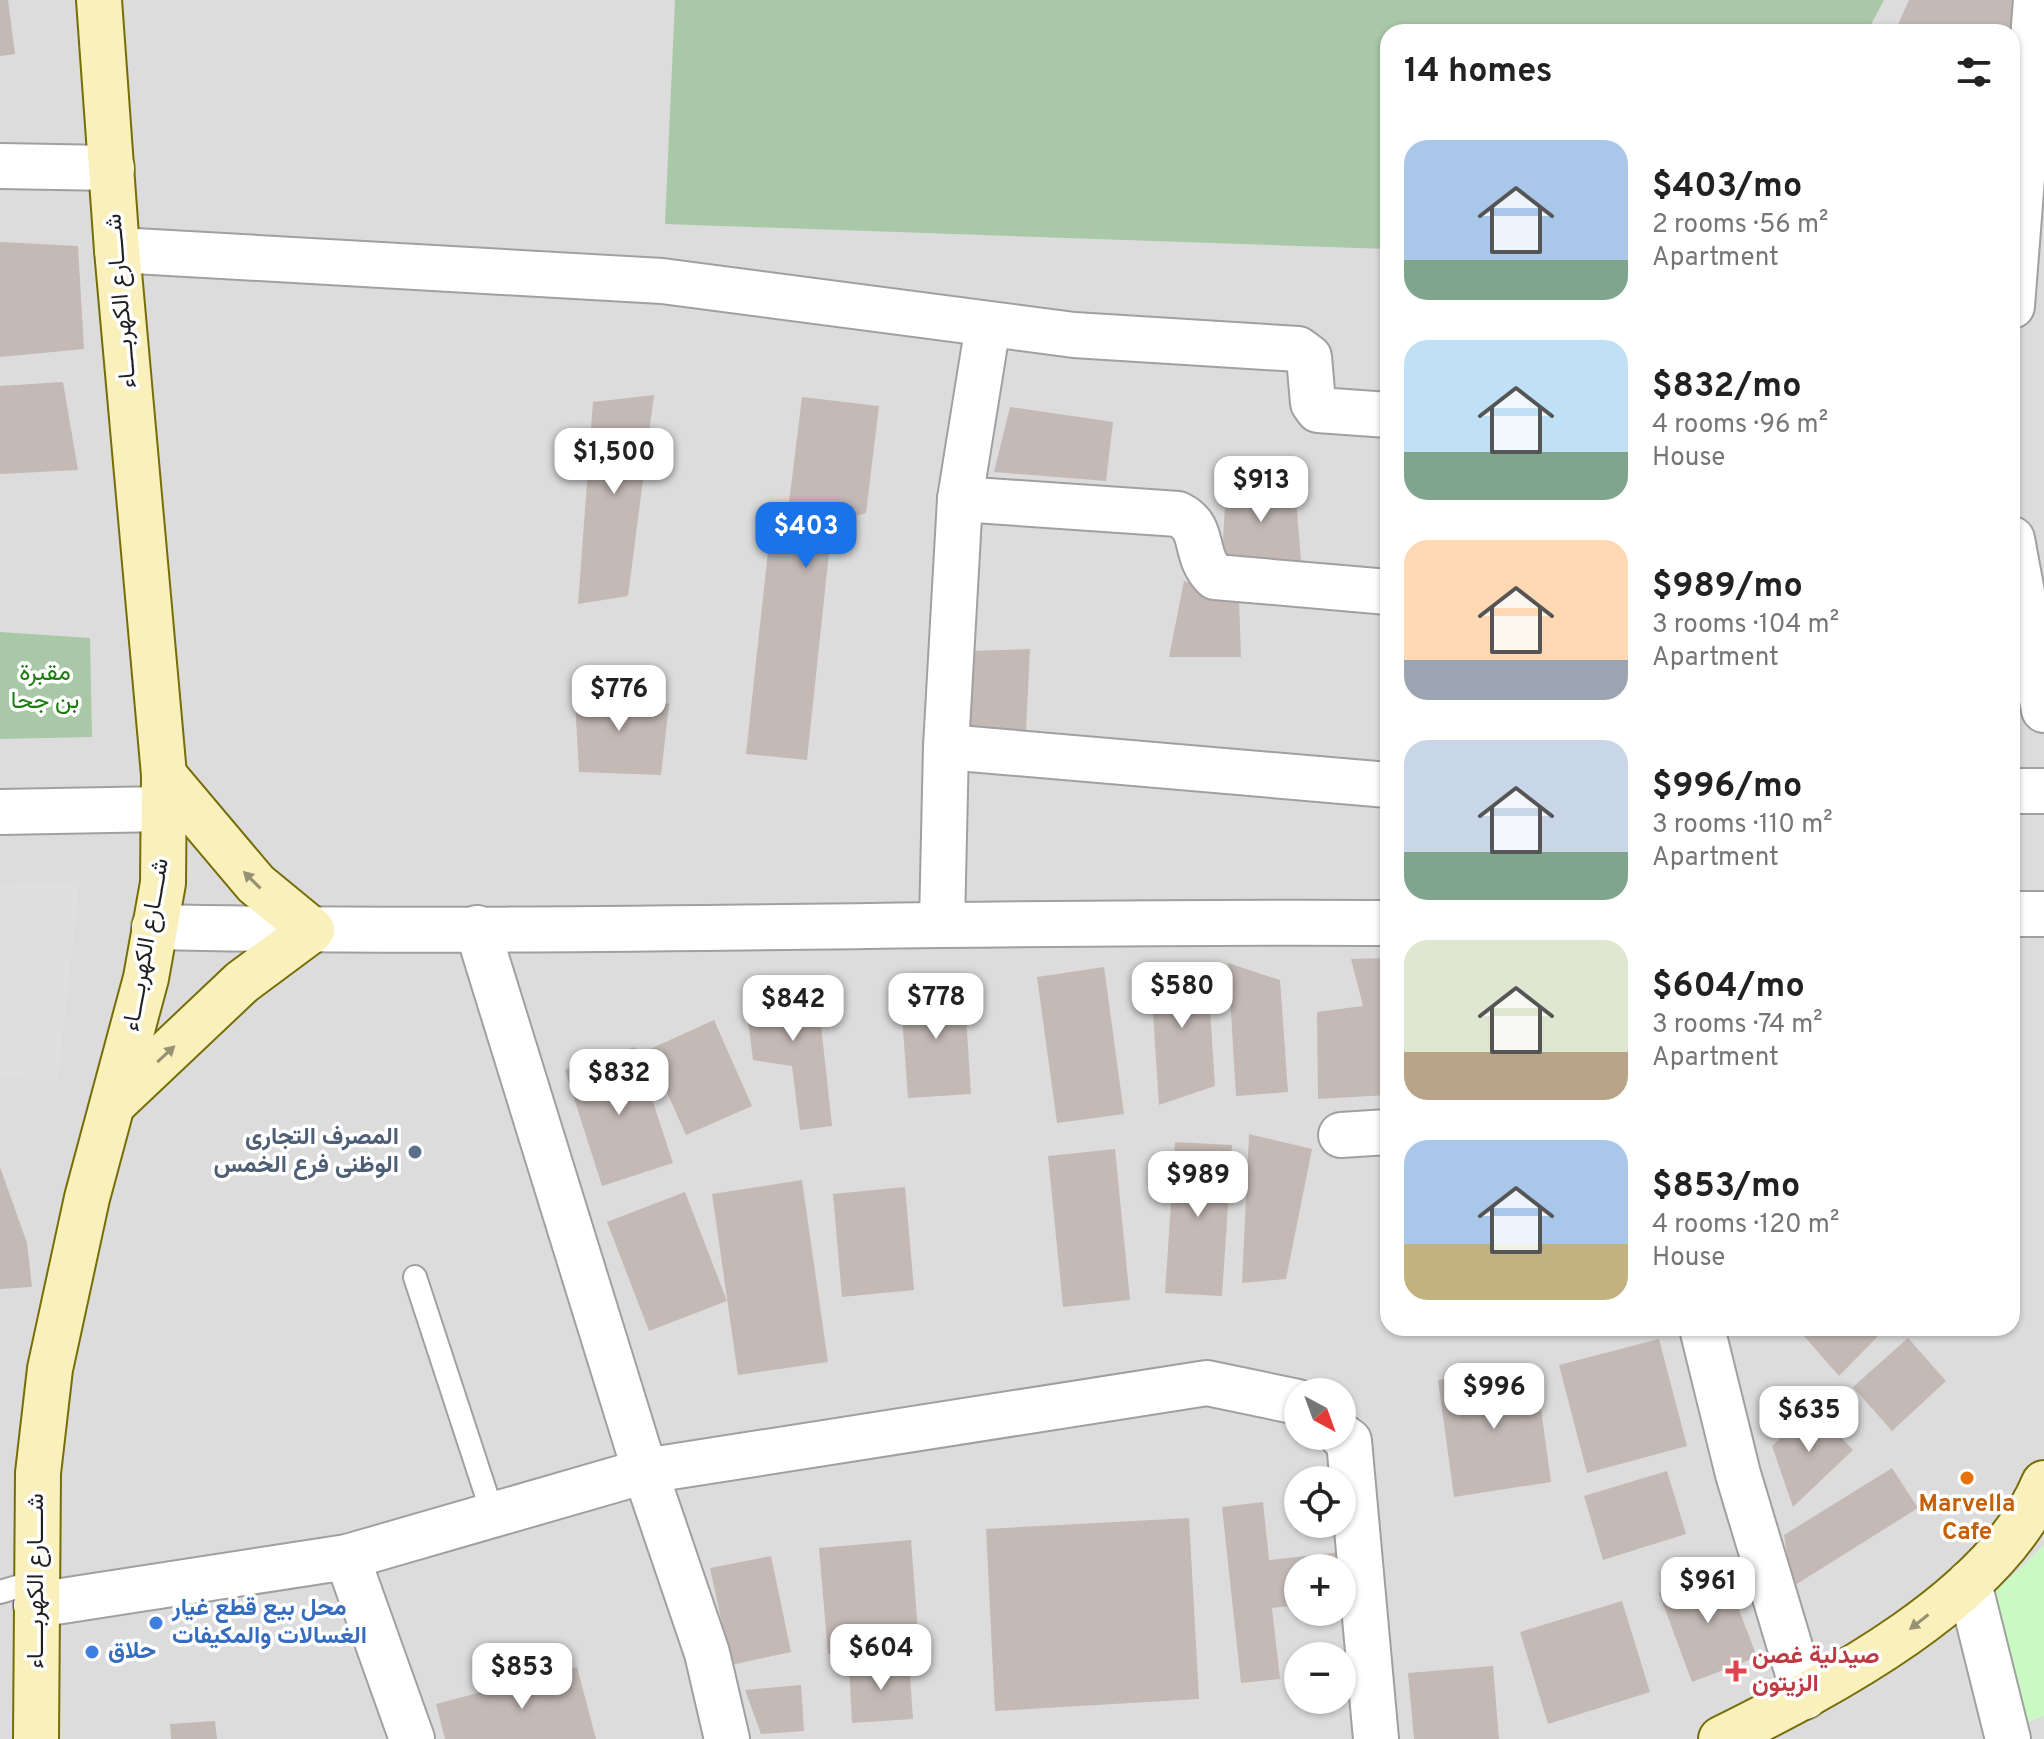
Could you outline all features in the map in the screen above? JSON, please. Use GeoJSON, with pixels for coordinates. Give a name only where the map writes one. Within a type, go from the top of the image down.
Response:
{"type":"FeatureCollection","features":[{"type":"Feature","properties":{"kind":"street","name":"شــــارع الكهربــــاء"},"geometry":{"type":"LineString","coordinates":[[36,1739],[23,1593],[50,1369],[109,1107],[131,1038],[163,883],[164,792],[117,250],[99,0]]}},
{"type":"Feature","properties":{"kind":"street"},"geometry":{"type":"LineString","coordinates":[[2020,204],[2036,0]]}},
{"type":"Feature","properties":{"kind":"street"},"geometry":{"type":"LineString","coordinates":[[0,166],[112,168]]}},
{"type":"Feature","properties":{"kind":"street"},"geometry":{"type":"LineString","coordinates":[[117,250],[662,281],[1074,335],[1298,349],[1309,357],[1313,403],[1318,410],[1380,414]]}},
{"type":"Feature","properties":{"kind":"street"},"geometry":{"type":"LineString","coordinates":[[942,923],[946,747],[960,499],[988,325]]}},
{"type":"Feature","properties":{"kind":"street"},"geometry":{"type":"LineString","coordinates":[[960,499],[1178,514],[1188,519],[1197,530],[1202,564],[1215,577],[1380,591]]}},
{"type":"Feature","properties":{"kind":"street"},"geometry":{"type":"LineString","coordinates":[[2020,573],[2044,710]]}},
{"type":"Feature","properties":{"kind":"street"},"geometry":{"type":"LineString","coordinates":[[946,747],[1380,784]]}},
{"type":"Feature","properties":{"kind":"street"},"geometry":{"type":"LineString","coordinates":[[2020,791],[2044,791]]}},
{"type":"Feature","properties":{"kind":"street"},"geometry":{"type":"LineString","coordinates":[[0,812],[164,792],[256,884],[312,930]]}},
{"type":"Feature","properties":{"kind":"street"},"geometry":{"type":"LineString","coordinates":[[2020,914],[2044,914]]}},
{"type":"Feature","properties":{"kind":"street"},"geometry":{"type":"LineString","coordinates":[[154,927],[312,930],[942,923],[1380,923]]}},
{"type":"Feature","properties":{"kind":"street"},"geometry":{"type":"LineString","coordinates":[[477,928],[645,1471],[707,1653],[727,1739]]}},
{"type":"Feature","properties":{"kind":"street"},"geometry":{"type":"LineString","coordinates":[[109,1107],[242,982],[312,930]]}},
{"type":"Feature","properties":{"kind":"street"},"geometry":{"type":"LineString","coordinates":[[1341,1135],[1380,1133]]}},
{"type":"Feature","properties":{"kind":"street"},"geometry":{"type":"LineString","coordinates":[[1704,1336],[1738,1474],[1805,1697]]}},
{"type":"Feature","properties":{"kind":"street"},"geometry":{"type":"LineString","coordinates":[[23,1593],[347,1557],[645,1471],[1207,1383],[1284,1399]]}},
{"type":"Feature","properties":{"kind":"street"},"geometry":{"type":"LineString","coordinates":[[1350,1450],[1376,1739]]}},
{"type":"Feature","properties":{"kind":"street"},"geometry":{"type":"LineString","coordinates":[[1721,1739],[1805,1697],[1912,1628],[1969,1583],[2006,1548],[2033,1510],[2044,1483]]}},
{"type":"Feature","properties":{"kind":"street"},"geometry":{"type":"LineString","coordinates":[[347,1557],[412,1739]]}},
{"type":"Feature","properties":{"kind":"street"},"geometry":{"type":"LineString","coordinates":[[1969,1583],[2008,1739]]}},
{"type":"Feature","properties":{"kind":"lane"},"geometry":{"type":"LineString","coordinates":[[415,1277],[493,1515]]}},
{"type":"Feature","properties":{"kind":"shaded area"},"geometry":{"type":"Polygon","coordinates":[[[0,0],[2044,0],[2044,1739],[0,1739],[0,0]]]}},
{"type":"Feature","properties":{"kind":"shaded area"},"geometry":{"type":"Polygon","coordinates":[[[80,881],[58,1080],[0,1078],[0,885],[80,881]]]}},
{"type":"Feature","properties":{"kind":"green space"},"geometry":{"type":"Polygon","coordinates":[[[675,0],[1884,0],[1871,24],[1380,24],[1380,249],[665,224],[675,0]]]}},
{"type":"Feature","properties":{"kind":"green space","name":"مقبرة بن جحا"},"geometry":{"type":"Polygon","coordinates":[[[0,632],[90,638],[92,737],[0,739],[0,632]]]}},
{"type":"Feature","properties":{"kind":"green space"},"geometry":{"type":"Polygon","coordinates":[[[2044,1545],[2044,1716],[2017,1726],[1995,1592],[2044,1545]]]}},
{"type":"Feature","properties":{"kind":"building"},"geometry":{"type":"Polygon","coordinates":[[[0,0],[8,0],[15,54],[0,56],[0,0]]]}},
{"type":"Feature","properties":{"kind":"building"},"geometry":{"type":"Polygon","coordinates":[[[1909,0],[2020,0],[2014,24],[1898,24],[1909,0]]]}},
{"type":"Feature","properties":{"kind":"building"},"geometry":{"type":"Polygon","coordinates":[[[0,242],[78,246],[84,349],[0,357],[0,242]]]}},
{"type":"Feature","properties":{"kind":"building"},"geometry":{"type":"Polygon","coordinates":[[[63,382],[78,470],[0,474],[0,386],[63,382]]]}},
{"type":"Feature","properties":{"kind":"building"},"geometry":{"type":"Polygon","coordinates":[[[654,395],[628,596],[578,604],[593,402],[654,395]]]}},
{"type":"Feature","properties":{"kind":"building"},"geometry":{"type":"Polygon","coordinates":[[[802,397],[879,406],[866,513],[832,524],[807,760],[746,754],[770,533],[788,511],[802,397]]]}},
{"type":"Feature","properties":{"kind":"building"},"geometry":{"type":"Polygon","coordinates":[[[1010,407],[1113,422],[1106,481],[994,472],[1010,407]]]}},
{"type":"Feature","properties":{"kind":"building"},"geometry":{"type":"Polygon","coordinates":[[[1226,485],[1295,485],[1301,561],[1222,561],[1226,485]]]}},
{"type":"Feature","properties":{"kind":"building"},"geometry":{"type":"Polygon","coordinates":[[[1184,581],[1239,598],[1241,657],[1169,657],[1184,581]]]}},
{"type":"Feature","properties":{"kind":"building"},"geometry":{"type":"Polygon","coordinates":[[[1030,649],[1026,731],[968,733],[971,651],[1030,649]]]}},
{"type":"Feature","properties":{"kind":"building"},"geometry":{"type":"Polygon","coordinates":[[[574,684],[669,704],[661,775],[579,772],[574,684]]]}},
{"type":"Feature","properties":{"kind":"building"},"geometry":{"type":"Polygon","coordinates":[[[1380,958],[1380,1095],[1318,1099],[1317,1012],[1363,1006],[1351,959],[1380,958]]]}},
{"type":"Feature","properties":{"kind":"building"},"geometry":{"type":"Polygon","coordinates":[[[1207,963],[1215,1086],[1159,1105],[1150,967],[1207,963]]]}},
{"type":"Feature","properties":{"kind":"building"},"geometry":{"type":"Polygon","coordinates":[[[1228,963],[1280,980],[1288,1092],[1236,1096],[1228,963]]]}},
{"type":"Feature","properties":{"kind":"building"},"geometry":{"type":"Polygon","coordinates":[[[1104,967],[1124,1114],[1057,1123],[1037,977],[1104,967]]]}},
{"type":"Feature","properties":{"kind":"building"},"geometry":{"type":"Polygon","coordinates":[[[816,979],[832,1126],[800,1130],[792,1066],[753,1060],[744,988],[816,979]]]}},
{"type":"Feature","properties":{"kind":"building"},"geometry":{"type":"Polygon","coordinates":[[[964,984],[971,1094],[908,1098],[900,988],[964,984]]]}},
{"type":"Feature","properties":{"kind":"building"},"geometry":{"type":"Polygon","coordinates":[[[714,1020],[752,1106],[686,1135],[648,1050],[714,1020]]]}},
{"type":"Feature","properties":{"kind":"building"},"geometry":{"type":"Polygon","coordinates":[[[635,1047],[673,1163],[602,1186],[565,1070],[635,1047]]]}},
{"type":"Feature","properties":{"kind":"building"},"geometry":{"type":"Polygon","coordinates":[[[1249,1134],[1312,1149],[1286,1279],[1242,1283],[1249,1134]]]}},
{"type":"Feature","properties":{"kind":"building"},"geometry":{"type":"Polygon","coordinates":[[[1175,1142],[1232,1145],[1222,1296],[1165,1293],[1175,1142]]]}},
{"type":"Feature","properties":{"kind":"building"},"geometry":{"type":"Polygon","coordinates":[[[1115,1149],[1130,1300],[1063,1307],[1048,1156],[1115,1149]]]}},
{"type":"Feature","properties":{"kind":"building"},"geometry":{"type":"Polygon","coordinates":[[[0,1167],[27,1243],[32,1287],[0,1289],[0,1167]]]}},
{"type":"Feature","properties":{"kind":"building"},"geometry":{"type":"Polygon","coordinates":[[[802,1180],[828,1362],[738,1375],[712,1194],[802,1180]]]}},
{"type":"Feature","properties":{"kind":"building"},"geometry":{"type":"Polygon","coordinates":[[[905,1187],[914,1290],[842,1297],[833,1194],[905,1187]]]}},
{"type":"Feature","properties":{"kind":"building"},"geometry":{"type":"Polygon","coordinates":[[[685,1192],[727,1301],[649,1331],[607,1222],[685,1192]]]}},
{"type":"Feature","properties":{"kind":"building"},"geometry":{"type":"Polygon","coordinates":[[[1804,1336],[1878,1336],[1839,1376],[1804,1336]]]}},
{"type":"Feature","properties":{"kind":"building"},"geometry":{"type":"Polygon","coordinates":[[[1908,1338],[1946,1381],[1892,1431],[1853,1387],[1908,1338]]]}},
{"type":"Feature","properties":{"kind":"building"},"geometry":{"type":"Polygon","coordinates":[[[1659,1339],[1687,1446],[1587,1473],[1559,1365],[1659,1339]]]}},
{"type":"Feature","properties":{"kind":"building"},"geometry":{"type":"Polygon","coordinates":[[[1535,1366],[1551,1482],[1454,1497],[1438,1380],[1535,1366]]]}},
{"type":"Feature","properties":{"kind":"building"},"geometry":{"type":"Polygon","coordinates":[[[1813,1407],[1853,1450],[1793,1507],[1772,1446],[1813,1407]]]}},
{"type":"Feature","properties":{"kind":"building"},"geometry":{"type":"Polygon","coordinates":[[[1892,1468],[1918,1508],[1792,1587],[1784,1535],[1892,1468]]]}},
{"type":"Feature","properties":{"kind":"building"},"geometry":{"type":"Polygon","coordinates":[[[1667,1471],[1686,1534],[1603,1560],[1584,1496],[1667,1471]]]}},
{"type":"Feature","properties":{"kind":"building"},"geometry":{"type":"Polygon","coordinates":[[[1263,1502],[1269,1560],[1284,1558],[1284,1607],[1272,1608],[1280,1679],[1241,1683],[1222,1507],[1263,1502]]]}},
{"type":"Feature","properties":{"kind":"building"},"geometry":{"type":"Polygon","coordinates":[[[1189,1518],[1199,1699],[995,1711],[986,1529],[1189,1518]]]}},
{"type":"Feature","properties":{"kind":"building"},"geometry":{"type":"Polygon","coordinates":[[[911,1540],[919,1646],[828,1654],[819,1548],[911,1540]]]}},
{"type":"Feature","properties":{"kind":"building"},"geometry":{"type":"Polygon","coordinates":[[[771,1556],[791,1652],[731,1665],[710,1568],[771,1556]]]}},
{"type":"Feature","properties":{"kind":"building"},"geometry":{"type":"Polygon","coordinates":[[[1723,1568],[1757,1657],[1692,1682],[1659,1593],[1723,1568]]]}},
{"type":"Feature","properties":{"kind":"building"},"geometry":{"type":"Polygon","coordinates":[[[1622,1601],[1650,1692],[1548,1724],[1520,1632],[1622,1601]]]}},
{"type":"Feature","properties":{"kind":"building"},"geometry":{"type":"Polygon","coordinates":[[[909,1661],[913,1719],[852,1723],[849,1666],[909,1661]]]}},
{"type":"Feature","properties":{"kind":"building"},"geometry":{"type":"Polygon","coordinates":[[[1493,1666],[1499,1739],[1414,1739],[1408,1673],[1493,1666]]]}},
{"type":"Feature","properties":{"kind":"building"},"geometry":{"type":"Polygon","coordinates":[[[577,1667],[596,1739],[445,1739],[436,1704],[577,1667]]]}},
{"type":"Feature","properties":{"kind":"building"},"geometry":{"type":"Polygon","coordinates":[[[801,1685],[804,1731],[761,1734],[745,1690],[801,1685]]]}},
{"type":"Feature","properties":{"kind":"building"},"geometry":{"type":"Polygon","coordinates":[[[215,1721],[217,1739],[171,1739],[170,1724],[215,1721]]]}},
{"type":"Feature","properties":{"kind":"place","name":"المصرف التجارى الوظنى فرع الخمس"},"geometry":{"type":"Point","coordinates":[415,1152]}},
{"type":"Feature","properties":{"kind":"place","name":"Marvella Cafe"},"geometry":{"type":"Point","coordinates":[1967,1478]}},
{"type":"Feature","properties":{"kind":"place","name":"محل بيع قطع غيار الغسالات والمكيفات"},"geometry":{"type":"Point","coordinates":[156,1623]}},
{"type":"Feature","properties":{"kind":"place","name":"حلاق"},"geometry":{"type":"Point","coordinates":[92,1652]}},
{"type":"Feature","properties":{"kind":"place","name":"صيدلية غصن الزيتون"},"geometry":{"type":"Point","coordinates":[1736,1671]}}]}
